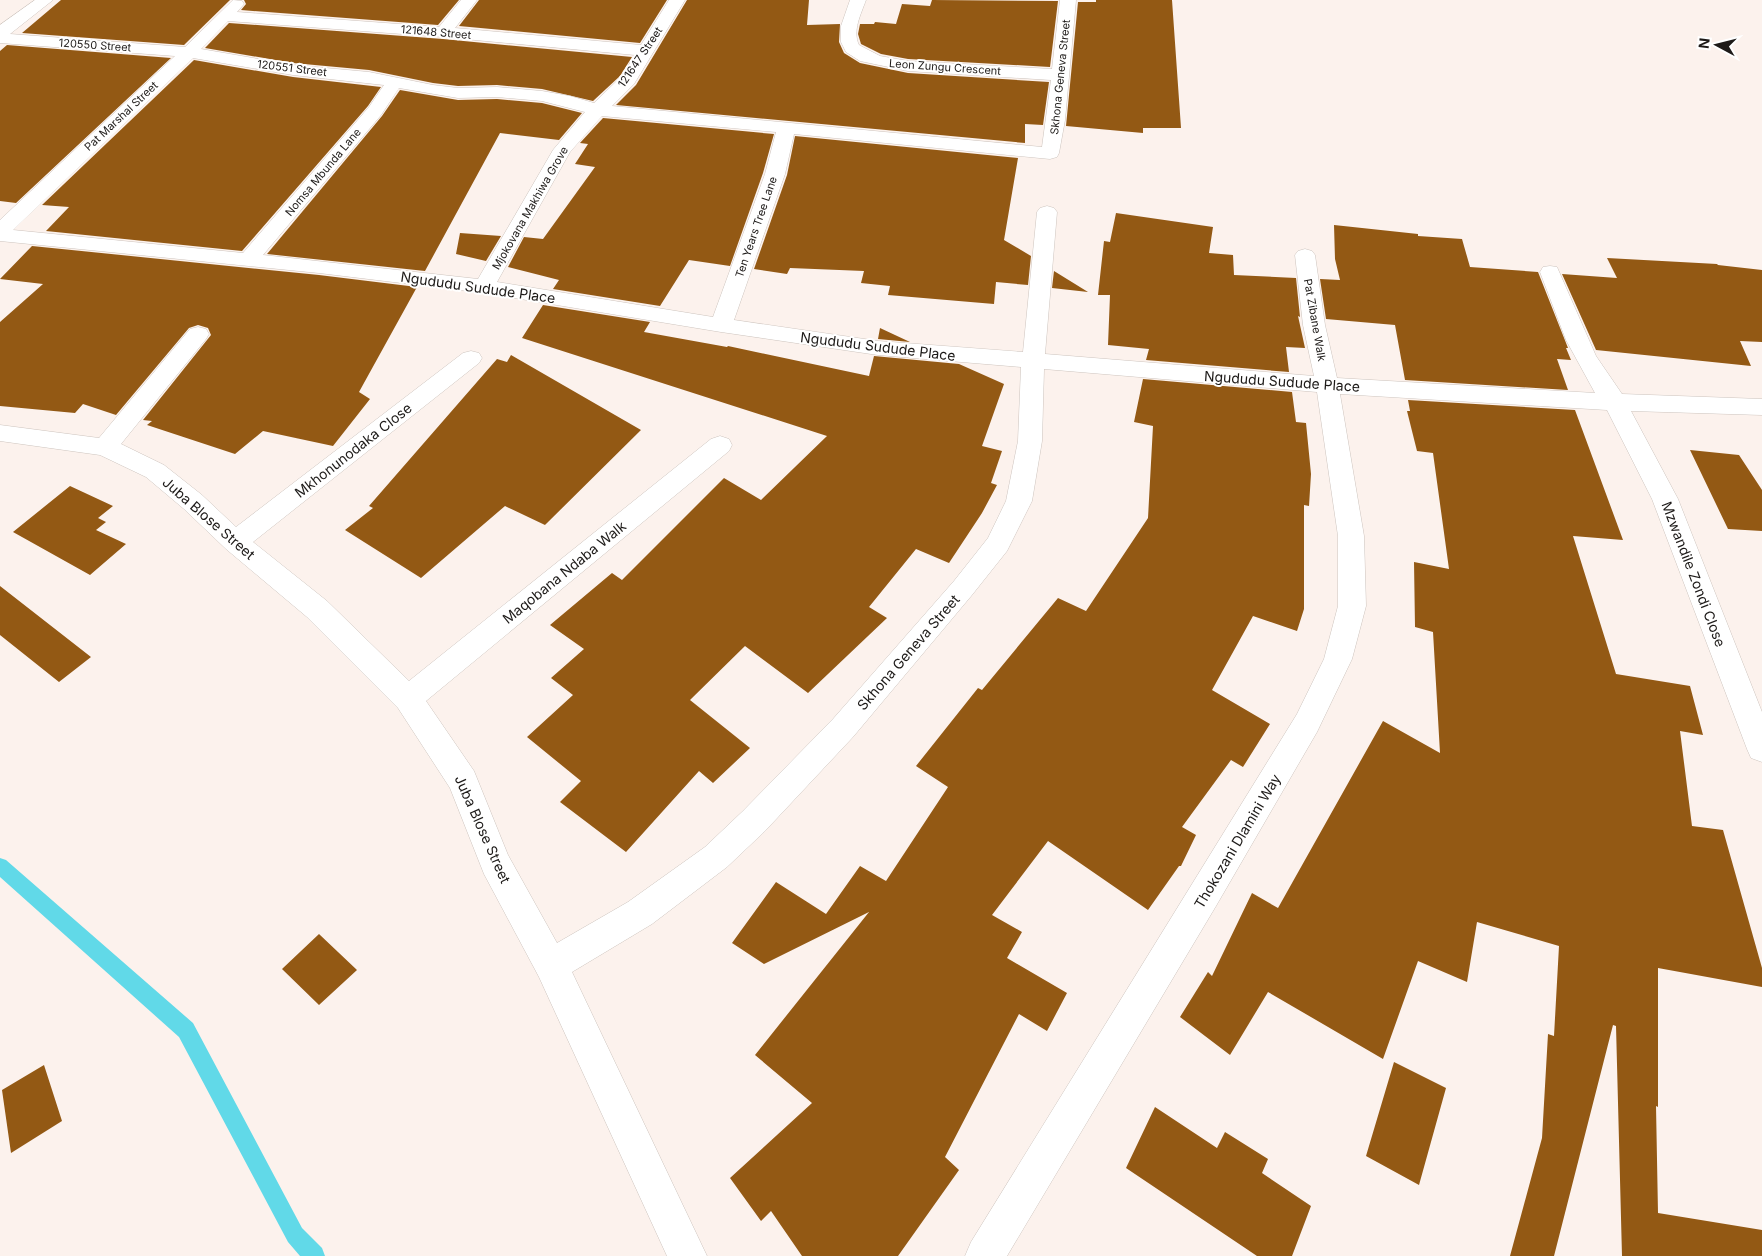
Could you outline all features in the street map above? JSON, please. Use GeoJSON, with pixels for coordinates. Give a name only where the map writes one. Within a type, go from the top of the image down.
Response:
{"type":"FeatureCollection","features":[{"type":"Feature","properties":{"kind":"street"},"geometry":{"type":"LineString","coordinates":[[0,33],[45,0]]}},
{"type":"Feature","properties":{"kind":"street","name":"Pat Marshal Street"},"geometry":{"type":"LineString","coordinates":[[0,231],[189,52],[241,0]]}},
{"type":"Feature","properties":{"kind":"street"},"geometry":{"type":"LineString","coordinates":[[443,32],[469,0]]}},
{"type":"Feature","properties":{"kind":"street","name":"121647 Street"},"geometry":{"type":"LineString","coordinates":[[598,110],[628,80],[677,0]]}},
{"type":"Feature","properties":{"kind":"street","name":"Leon Zungu Crescent"},"geometry":{"type":"LineString","coordinates":[[858,0],[850,23],[849,42],[856,51],[867,57],[886,64],[1060,75]]}},
{"type":"Feature","properties":{"kind":"street","name":"Skhona Geneva Street"},"geometry":{"type":"LineString","coordinates":[[1050,153],[1056,120],[1068,0]]}},
{"type":"Feature","properties":{"kind":"street","name":"121648 Street"},"geometry":{"type":"LineString","coordinates":[[224,16],[443,32],[647,51]]}},
{"type":"Feature","properties":{"kind":"street","name":"120550 Street"},"geometry":{"type":"LineString","coordinates":[[0,38],[189,52]]}},
{"type":"Feature","properties":{"kind":"street","name":"120551 Street"},"geometry":{"type":"LineString","coordinates":[[189,52],[293,70],[360,76],[458,93],[498,92],[542,96],[570,101],[598,110],[1050,153]]}},
{"type":"Feature","properties":{"kind":"street","name":"Nomsa Mbunda Lane"},"geometry":{"type":"LineString","coordinates":[[249,259],[375,111],[395,82]]}},
{"type":"Feature","properties":{"kind":"street","name":"Mjokovana Makhiwa Grove"},"geometry":{"type":"LineString","coordinates":[[484,286],[562,150],[598,110]]}},
{"type":"Feature","properties":{"kind":"street","name":"Ten Years Tree Lane"},"geometry":{"type":"LineString","coordinates":[[721,325],[775,174],[786,128]]}},
{"type":"Feature","properties":{"kind":"street","name":"Skhona Geneva Street"},"geometry":{"type":"LineString","coordinates":[[551,965],[640,913],[716,857],[754,821],[843,728],[963,588],[998,544],[1019,501],[1030,441],[1033,362],[1047,212]]}},
{"type":"Feature","properties":{"kind":"street","name":"Ngududu Sudude Place"},"geometry":{"type":"LineString","coordinates":[[0,235],[249,259],[484,286],[721,325],[878,348],[1327,385],[1615,402],[1762,407]]}},
{"type":"Feature","properties":{"kind":"street","name":"Pat Zibane Walk"},"geometry":{"type":"LineString","coordinates":[[1305,255],[1314,325],[1327,385]]}},
{"type":"Feature","properties":{"kind":"street","name":"Mzwandile Zondi Close"},"geometry":{"type":"LineString","coordinates":[[1550,272],[1580,348],[1604,390],[1615,402],[1665,499],[1762,749]]}},
{"type":"Feature","properties":{"kind":"street"},"geometry":{"type":"LineString","coordinates":[[105,447],[198,334]]}},
{"type":"Feature","properties":{"kind":"street","name":"Mkhonunodaka Close"},"geometry":{"type":"LineString","coordinates":[[235,542],[471,358]]}},
{"type":"Feature","properties":{"kind":"street","name":"Thokozani Dlamini Way"},"geometry":{"type":"LineString","coordinates":[[985,1256],[1210,887],[1307,723],[1338,659],[1352,606],[1351,536],[1327,385]]}},
{"type":"Feature","properties":{"kind":"street","name":"Juba Blose Street"},"geometry":{"type":"LineString","coordinates":[[0,433],[105,447],[154,471],[193,502],[235,542],[317,609],[408,699],[463,781],[495,862],[551,965],[687,1256]]}},
{"type":"Feature","properties":{"kind":"street","name":"Maqobana Ndaba Walk"},"geometry":{"type":"LineString","coordinates":[[408,699],[720,444]]}},
{"type":"Feature","properties":{"kind":"building"},"geometry":{"type":"Polygon","coordinates":[[[61,0],[230,0],[184,45],[22,33],[61,0]]]}},
{"type":"Feature","properties":{"kind":"building"},"geometry":{"type":"Polygon","coordinates":[[[244,0],[459,0],[438,25],[241,10],[246,4],[244,0]]]}},
{"type":"Feature","properties":{"kind":"building"},"geometry":{"type":"Polygon","coordinates":[[[479,0],[667,0],[640,43],[459,26],[479,0]]]}},
{"type":"Feature","properties":{"kind":"building"},"geometry":{"type":"Polygon","coordinates":[[[687,0],[809,0],[807,25],[840,24],[839,42],[844,53],[860,63],[908,73],[1049,82],[1043,125],[1025,124],[1025,143],[616,105],[636,85],[687,0]]]}},
{"type":"Feature","properties":{"kind":"building"},"geometry":{"type":"Polygon","coordinates":[[[932,0],[1058,1],[1050,67],[908,59],[881,54],[861,44],[858,34],[860,24],[874,24],[875,22],[896,24],[902,4],[930,6],[932,0]]]}},
{"type":"Feature","properties":{"kind":"building"},"geometry":{"type":"Polygon","coordinates":[[[1096,0],[1172,0],[1181,128],[1143,128],[1143,133],[1066,126],[1078,2],[1096,2],[1096,0]]]}},
{"type":"Feature","properties":{"kind":"building"},"geometry":{"type":"Polygon","coordinates":[[[229,23],[443,39],[632,57],[620,76],[593,101],[542,89],[497,85],[458,86],[433,83],[369,70],[293,63],[205,48],[229,23]]]}},
{"type":"Feature","properties":{"kind":"building"},"geometry":{"type":"Polygon","coordinates":[[[7,45],[171,58],[16,203],[0,201],[0,51],[7,45]]]}},
{"type":"Feature","properties":{"kind":"building"},"geometry":{"type":"Polygon","coordinates":[[[194,60],[293,77],[381,87],[368,106],[242,251],[46,231],[69,207],[42,205],[194,60]]]}},
{"type":"Feature","properties":{"kind":"building"},"geometry":{"type":"Polygon","coordinates":[[[400,90],[458,100],[497,99],[542,103],[582,113],[559,140],[500,133],[425,271],[267,254],[382,116],[400,90]]]}},
{"type":"Feature","properties":{"kind":"building"},"geometry":{"type":"Polygon","coordinates":[[[603,118],[774,134],[763,173],[730,266],[689,260],[660,306],[553,289],[559,280],[508,267],[524,237],[543,239],[595,167],[575,164],[588,144],[580,143],[603,118]]]}},
{"type":"Feature","properties":{"kind":"building"},"geometry":{"type":"Polygon","coordinates":[[[795,136],[1018,158],[1004,240],[1031,256],[1028,285],[996,282],[994,304],[888,295],[890,286],[861,283],[864,271],[790,268],[787,274],[754,269],[787,175],[795,136]]]}},
{"type":"Feature","properties":{"kind":"building"},"geometry":{"type":"Polygon","coordinates":[[[1116,213],[1213,227],[1209,253],[1233,255],[1234,275],[1296,278],[1300,317],[1298,316],[1305,348],[1286,347],[1289,372],[1146,360],[1149,349],[1108,345],[1110,295],[1098,295],[1104,241],[1110,242],[1116,213]]]}},
{"type":"Feature","properties":{"kind":"building"},"geometry":{"type":"Polygon","coordinates":[[[1334,225],[1418,234],[1418,236],[1462,239],[1470,267],[1538,272],[1568,348],[1566,348],[1571,360],[1557,359],[1568,390],[1405,380],[1395,325],[1326,319],[1320,279],[1340,280],[1335,259],[1334,225]]]}},
{"type":"Feature","properties":{"kind":"building"},"geometry":{"type":"Polygon","coordinates":[[[460,233],[501,236],[486,261],[456,254],[460,233]]]}},
{"type":"Feature","properties":{"kind":"building"},"geometry":{"type":"Polygon","coordinates":[[[32,246],[319,275],[417,287],[359,392],[370,399],[333,446],[263,431],[235,454],[147,425],[152,421],[143,420],[211,335],[208,328],[198,325],[189,328],[116,415],[83,404],[75,413],[0,406],[0,322],[43,284],[0,279],[32,246]]]}},
{"type":"Feature","properties":{"kind":"building"},"geometry":{"type":"Polygon","coordinates":[[[1607,258],[1717,264],[1762,270],[1762,342],[1740,341],[1751,366],[1596,350],[1562,274],[1617,278],[1607,258]]]}},
{"type":"Feature","properties":{"kind":"building"},"geometry":{"type":"Polygon","coordinates":[[[1054,271],[1088,292],[1052,288],[1054,271]]]}},
{"type":"Feature","properties":{"kind":"building"},"geometry":{"type":"Polygon","coordinates":[[[543,305],[650,322],[644,332],[728,346],[869,376],[874,356],[959,364],[1004,384],[982,446],[1002,451],[991,483],[997,485],[982,513],[949,563],[916,549],[869,607],[887,618],[808,693],[745,646],[690,700],[750,748],[713,783],[699,771],[626,852],[560,802],[581,781],[527,737],[573,695],[551,678],[584,649],[550,625],[612,573],[622,580],[724,478],[761,500],[827,436],[522,338],[543,305]]]}},
{"type":"Feature","properties":{"kind":"building"},"geometry":{"type":"Polygon","coordinates":[[[880,328],[910,342],[878,339],[880,328]]]}},
{"type":"Feature","properties":{"kind":"building"},"geometry":{"type":"Polygon","coordinates":[[[511,355],[641,430],[545,525],[505,506],[421,578],[345,530],[373,508],[369,506],[497,359],[507,362],[511,355]]]}},
{"type":"Feature","properties":{"kind":"building"},"geometry":{"type":"Polygon","coordinates":[[[1143,379],[1292,392],[1296,422],[1306,423],[1311,474],[1309,506],[1304,505],[1304,609],[1297,631],[1253,616],[1212,690],[1270,724],[1243,767],[1231,760],[1182,827],[1196,835],[1181,866],[1179,866],[1148,910],[1048,841],[992,915],[1022,932],[1007,958],[1067,993],[1047,1031],[1019,1014],[945,1157],[959,1170],[898,1256],[802,1256],[771,1211],[761,1221],[730,1178],[812,1103],[755,1055],[869,912],[764,964],[732,943],[776,882],[826,914],[860,866],[886,881],[948,787],[916,766],[978,688],[982,690],[1058,598],[1086,611],[1148,518],[1153,426],[1134,422],[1143,379]]]}},
{"type":"Feature","properties":{"kind":"building"},"geometry":{"type":"Polygon","coordinates":[[[1408,400],[1575,410],[1623,540],[1573,536],[1616,674],[1690,686],[1703,735],[1680,731],[1692,826],[1723,830],[1762,968],[1762,987],[1658,968],[1658,1107],[1656,1106],[1658,1213],[1762,1230],[1762,1256],[1622,1256],[1616,1026],[1613,1025],[1554,1256],[1510,1256],[1542,1138],[1548,1034],[1554,1036],[1559,946],[1477,922],[1467,982],[1418,961],[1383,1059],[1268,992],[1230,1055],[1180,1017],[1208,972],[1212,976],[1252,893],[1278,908],[1383,721],[1440,753],[1433,632],[1415,627],[1414,562],[1449,569],[1433,453],[1417,451],[1407,411],[1410,411],[1408,400]]]}},
{"type":"Feature","properties":{"kind":"building"},"geometry":{"type":"Polygon","coordinates":[[[1690,450],[1739,455],[1762,490],[1762,531],[1728,529],[1690,450]]]}},
{"type":"Feature","properties":{"kind":"building"},"geometry":{"type":"Polygon","coordinates":[[[70,486],[113,506],[98,518],[106,522],[96,530],[126,544],[90,575],[13,532],[70,486]]]}},
{"type":"Feature","properties":{"kind":"building"},"geometry":{"type":"Polygon","coordinates":[[[0,586],[91,657],[59,682],[0,635],[0,586]]]}},
{"type":"Feature","properties":{"kind":"building"},"geometry":{"type":"Polygon","coordinates":[[[319,934],[357,970],[319,1005],[282,969],[319,934]]]}},
{"type":"Feature","properties":{"kind":"building"},"geometry":{"type":"Polygon","coordinates":[[[1394,1062],[1446,1088],[1419,1185],[1366,1156],[1394,1062]]]}},
{"type":"Feature","properties":{"kind":"building"},"geometry":{"type":"Polygon","coordinates":[[[44,1065],[62,1121],[11,1153],[2,1090],[44,1065]]]}},
{"type":"Feature","properties":{"kind":"building"},"geometry":{"type":"Polygon","coordinates":[[[1155,1107],[1217,1148],[1225,1132],[1268,1159],[1262,1173],[1311,1206],[1292,1256],[1257,1256],[1126,1168],[1155,1107]]]}},
{"type":"Feature","properties":{"kind":"waterway"},"geometry":{"type":"LineString","coordinates":[[0,866],[186,1030],[295,1235],[314,1256]]}}]}
